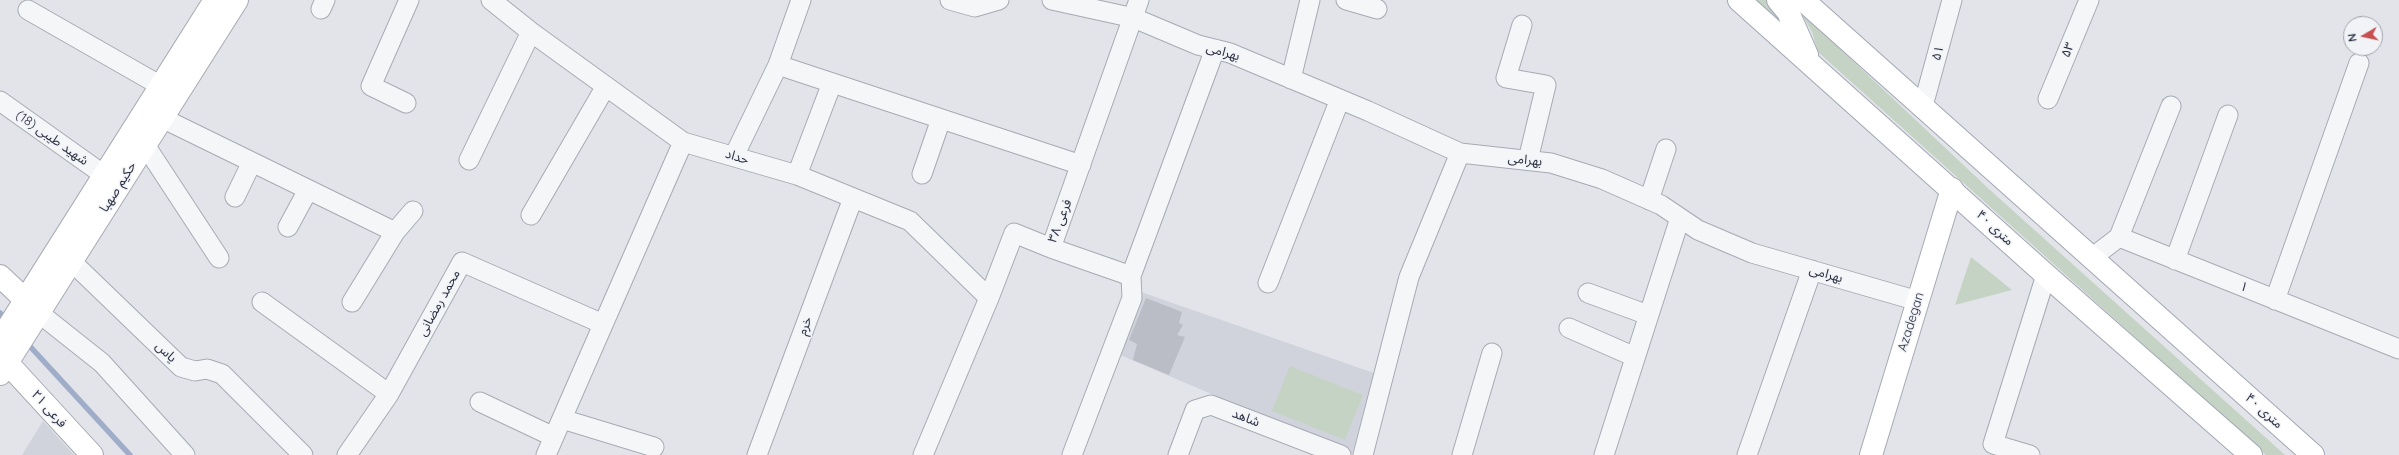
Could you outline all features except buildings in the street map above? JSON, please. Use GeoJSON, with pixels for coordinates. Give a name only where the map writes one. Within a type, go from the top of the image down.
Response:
{"type":"FeatureCollection","features":[{"type":"Feature","properties":{"kind":"main road","name":"حکیم صهبا"},"geometry":{"type":"LineString","coordinates":[[28,313],[71,261],[236,0]]}},
{"type":"Feature","properties":{"kind":"main road","name":"۴۰ متری"},"geometry":{"type":"LineString","coordinates":[[1739,0],[1952,188],[2046,275],[2251,455]]}},
{"type":"Feature","properties":{"kind":"main road"},"geometry":{"type":"LineString","coordinates":[[1778,0],[1788,12],[1797,37],[1812,64]]}},
{"type":"Feature","properties":{"kind":"main road","name":"۴۰ متری"},"geometry":{"type":"LineString","coordinates":[[1803,0],[2313,455]]}},
{"type":"Feature","properties":{"kind":"main road","name":"حکیم صهبا"},"geometry":{"type":"LineString","coordinates":[[4,352],[28,313],[104,175],[161,86],[211,1]]}},
{"type":"Feature","properties":{"kind":"main road","name":"Azadegan"},"geometry":{"type":"LineString","coordinates":[[1871,455],[1952,188]]}},
{"type":"Feature","properties":{"kind":"main road"},"geometry":{"type":"LineString","coordinates":[[0,276],[28,313]]}},
{"type":"Feature","properties":{"kind":"main road","name":"فرعی ۲۱"},"geometry":{"type":"LineString","coordinates":[[4,352],[92,455]]}},
{"type":"Feature","properties":{"kind":"street"},"geometry":{"type":"LineString","coordinates":[[406,103],[371,86],[409,0]]}},
{"type":"Feature","properties":{"kind":"street","name":"حداد"},"geometry":{"type":"LineString","coordinates":[[491,0],[531,32],[683,142],[797,175],[910,221],[989,298]]}},
{"type":"Feature","properties":{"kind":"street"},"geometry":{"type":"LineString","coordinates":[[734,156],[778,65],[801,0]]}},
{"type":"Feature","properties":{"kind":"street"},"geometry":{"type":"LineString","coordinates":[[950,0],[975,7],[998,0]]}},
{"type":"Feature","properties":{"kind":"street","name":"بهرامی"},"geometry":{"type":"LineString","coordinates":[[1052,0],[1134,18],[1198,45],[1230,53],[1340,99],[1460,153],[1551,162],[1602,179],[1649,200],[1698,230],[1752,253],[1918,301]]}},
{"type":"Feature","properties":{"kind":"street","name":"فرعی ۳۸"},"geometry":{"type":"LineString","coordinates":[[923,455],[989,298],[1014,233],[1051,248],[1134,18],[1139,0]]}},
{"type":"Feature","properties":{"kind":"street"},"geometry":{"type":"LineString","coordinates":[[1291,79],[1310,0]]}},
{"type":"Feature","properties":{"kind":"street"},"geometry":{"type":"LineString","coordinates":[[1346,0],[1377,10]]}},
{"type":"Feature","properties":{"kind":"street","name":"۵۱"},"geometry":{"type":"LineString","coordinates":[[1923,106],[1952,0]]}},
{"type":"Feature","properties":{"kind":"street","name":"۵۳"},"geometry":{"type":"LineString","coordinates":[[2048,99],[2089,0]]}},
{"type":"Feature","properties":{"kind":"street"},"geometry":{"type":"LineString","coordinates":[[28,10],[161,86]]}},
{"type":"Feature","properties":{"kind":"street"},"geometry":{"type":"LineString","coordinates":[[1522,25],[1506,78],[1546,85],[1528,160]]}},
{"type":"Feature","properties":{"kind":"street"},"geometry":{"type":"LineString","coordinates":[[469,160],[531,32]]}},
{"type":"Feature","properties":{"kind":"street"},"geometry":{"type":"LineString","coordinates":[[1072,455],[1132,298],[1131,276],[1215,49]]}},
{"type":"Feature","properties":{"kind":"street"},"geometry":{"type":"LineString","coordinates":[[2275,300],[2359,63]]}},
{"type":"Feature","properties":{"kind":"street"},"geometry":{"type":"LineString","coordinates":[[778,65],[1081,165]]}},
{"type":"Feature","properties":{"kind":"street"},"geometry":{"type":"LineString","coordinates":[[797,175],[832,83]]}},
{"type":"Feature","properties":{"kind":"street"},"geometry":{"type":"LineString","coordinates":[[531,215],[606,86]]}},
{"type":"Feature","properties":{"kind":"street"},"geometry":{"type":"LineString","coordinates":[[1268,283],[1340,99]]}},
{"type":"Feature","properties":{"kind":"street","name":"(18) شهید طیبی"},"geometry":{"type":"LineString","coordinates":[[0,101],[104,175]]}},
{"type":"Feature","properties":{"kind":"street"},"geometry":{"type":"LineString","coordinates":[[2093,258],[2119,237],[2171,106]]}},
{"type":"Feature","properties":{"kind":"street"},"geometry":{"type":"LineString","coordinates":[[2175,260],[2228,115]]}},
{"type":"Feature","properties":{"kind":"street"},"geometry":{"type":"LineString","coordinates":[[162,118],[395,232]]}},
{"type":"Feature","properties":{"kind":"street"},"geometry":{"type":"LineString","coordinates":[[922,174],[941,119]]}},
{"type":"Feature","properties":{"kind":"street"},"geometry":{"type":"LineString","coordinates":[[546,455],[683,142]]}},
{"type":"Feature","properties":{"kind":"street"},"geometry":{"type":"LineString","coordinates":[[145,145],[219,258]]}},
{"type":"Feature","properties":{"kind":"street"},"geometry":{"type":"LineString","coordinates":[[1649,200],[1666,149]]}},
{"type":"Feature","properties":{"kind":"street"},"geometry":{"type":"LineString","coordinates":[[1363,455],[1409,278],[1460,153]]}},
{"type":"Feature","properties":{"kind":"street"},"geometry":{"type":"LineString","coordinates":[[235,197],[252,162]]}},
{"type":"Feature","properties":{"kind":"street"},"geometry":{"type":"LineString","coordinates":[[288,227],[308,190]]}},
{"type":"Feature","properties":{"kind":"street","name":"خرم"},"geometry":{"type":"LineString","coordinates":[[757,455],[853,198]]}},
{"type":"Feature","properties":{"kind":"street"},"geometry":{"type":"LineString","coordinates":[[352,302],[395,232],[413,211]]}},
{"type":"Feature","properties":{"kind":"street"},"geometry":{"type":"LineString","coordinates":[[1604,455],[1680,218]]}},
{"type":"Feature","properties":{"kind":"street","name":"۱"},"geometry":{"type":"LineString","coordinates":[[2119,237],[2399,349]]}},
{"type":"Feature","properties":{"kind":"street"},"geometry":{"type":"LineString","coordinates":[[1051,248],[1131,276]]}},
{"type":"Feature","properties":{"kind":"street","name":"یاس"},"geometry":{"type":"LineString","coordinates":[[71,261],[181,367],[195,371],[207,369],[222,374],[304,455]]}},
{"type":"Feature","properties":{"kind":"street","name":"محمد رمضانی"},"geometry":{"type":"LineString","coordinates":[[347,455],[389,394],[462,262],[603,324]]}},
{"type":"Feature","properties":{"kind":"street"},"geometry":{"type":"LineString","coordinates":[[1747,455],[1812,270]]}},
{"type":"Feature","properties":{"kind":"street"},"geometry":{"type":"LineString","coordinates":[[2030,455],[1993,444],[2046,275]]}},
{"type":"Feature","properties":{"kind":"street"},"geometry":{"type":"LineString","coordinates":[[1588,292],[1648,315]]}},
{"type":"Feature","properties":{"kind":"street"},"geometry":{"type":"LineString","coordinates":[[262,302],[389,394]]}},
{"type":"Feature","properties":{"kind":"street"},"geometry":{"type":"LineString","coordinates":[[28,313],[102,363],[185,455]]}},
{"type":"Feature","properties":{"kind":"street"},"geometry":{"type":"LineString","coordinates":[[1569,328],[1635,357]]}},
{"type":"Feature","properties":{"kind":"street"},"geometry":{"type":"LineString","coordinates":[[1462,455],[1492,353]]}},
{"type":"Feature","properties":{"kind":"street"},"geometry":{"type":"LineString","coordinates":[[480,402],[554,437]]}},
{"type":"Feature","properties":{"kind":"street","name":"شاهد"},"geometry":{"type":"LineString","coordinates":[[1178,455],[1196,410],[1211,405],[1341,455]]}},
{"type":"Feature","properties":{"kind":"street"},"geometry":{"type":"LineString","coordinates":[[562,418],[654,447]]}},
{"type":"Feature","properties":{"kind":"shaded area"},"geometry":{"type":"Polygon","coordinates":[[[1141,292],[1374,373],[1352,454],[1120,355],[1141,292]]]}},
{"type":"Feature","properties":{"kind":"shaded area"},"geometry":{"type":"Polygon","coordinates":[[[43,421],[74,455],[22,455],[43,421]]]}},
{"type":"Feature","properties":{"kind":"green space"},"geometry":{"type":"Polygon","coordinates":[[[1748,0],[1770,0],[1789,37],[1748,0]]]}},
{"type":"Feature","properties":{"kind":"green space"},"geometry":{"type":"Polygon","coordinates":[[[1800,11],[1990,190],[2285,455],[2266,455],[1818,52],[1812,32],[1800,11]]]}},
{"type":"Feature","properties":{"kind":"green space"},"geometry":{"type":"Polygon","coordinates":[[[1971,257],[2012,290],[1955,305],[1971,257]]]}},
{"type":"Feature","properties":{"kind":"green space"},"geometry":{"type":"Polygon","coordinates":[[[1290,366],[1363,395],[1345,440],[1272,411],[1290,366]]]}},
{"type":"Feature","properties":{"kind":"waterway"},"geometry":{"type":"LineString","coordinates":[[0,313],[7,320]]}},
{"type":"Feature","properties":{"kind":"waterway"},"geometry":{"type":"LineString","coordinates":[[26,342],[130,455]]}}]}
